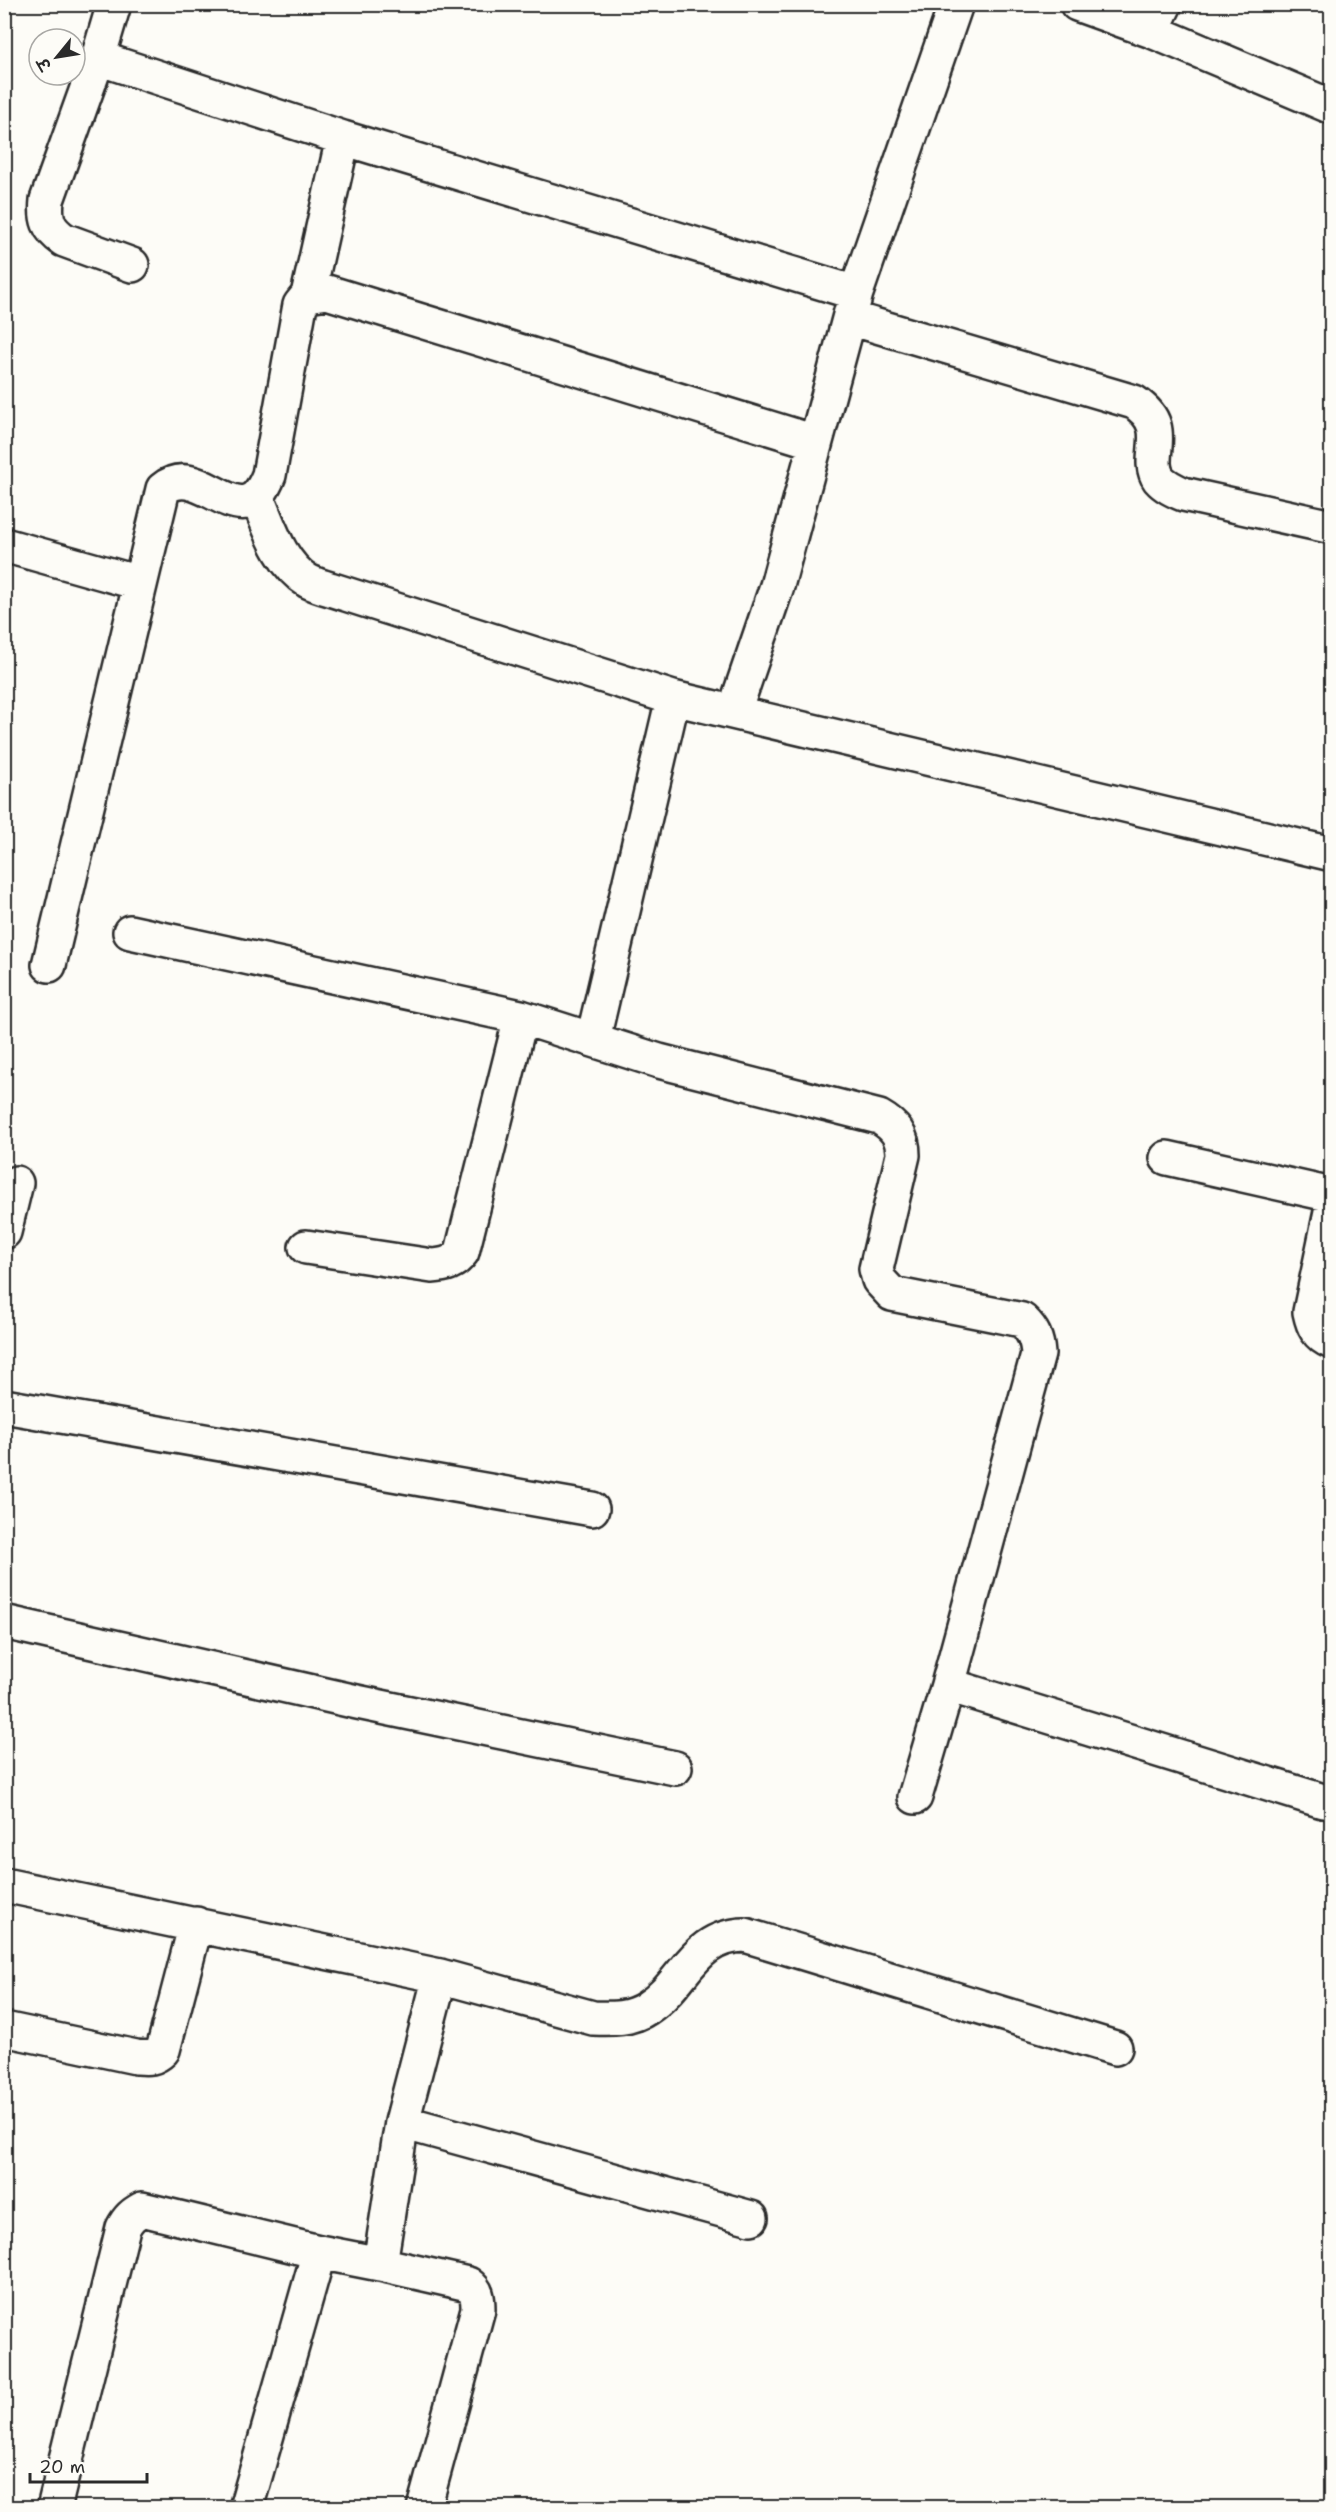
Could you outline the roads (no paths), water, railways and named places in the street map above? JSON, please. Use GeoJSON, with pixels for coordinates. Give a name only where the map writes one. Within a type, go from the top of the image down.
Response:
{"type":"FeatureCollection","features":[{"type":"Feature","properties":{"kind":"street"},"geometry":{"type":"LineString","coordinates":[[114,4],[98,58],[47,200],[45,214],[48,225],[64,240],[132,264]]}},
{"type":"Feature","properties":{"kind":"street"},"geometry":{"type":"LineString","coordinates":[[734,712],[777,586],[853,305],[956,4]]}},
{"type":"Feature","properties":{"kind":"street"},"geometry":{"type":"LineString","coordinates":[[1077,4],[1159,18],[1332,107]]}},
{"type":"Feature","properties":{"kind":"street"},"geometry":{"type":"LineString","coordinates":[[98,58],[853,305],[1134,402],[1146,410],[1152,421],[1156,440],[1156,471],[1158,478],[1168,487],[1183,494],[1332,527]]}},
{"type":"Feature","properties":{"kind":"street"},"geometry":{"type":"LineString","coordinates":[[49,965],[163,489],[170,483],[188,481],[237,503],[248,502],[257,498],[269,475],[300,305],[308,296],[343,138]]}},
{"type":"Feature","properties":{"kind":"street"},"geometry":{"type":"LineString","coordinates":[[308,296],[327,292],[815,442]]}},
{"type":"Feature","properties":{"kind":"street"},"geometry":{"type":"LineString","coordinates":[[257,498],[276,542],[292,566],[307,580],[673,698],[1332,854]]}},
{"type":"Feature","properties":{"kind":"street"},"geometry":{"type":"LineString","coordinates":[[4,545],[139,583]]}},
{"type":"Feature","properties":{"kind":"street"},"geometry":{"type":"LineString","coordinates":[[593,1039],[673,698]]}},
{"type":"Feature","properties":{"kind":"street"},"geometry":{"type":"LineString","coordinates":[[130,932],[521,1017],[659,1061],[879,1117],[898,1132],[903,1143],[903,1155],[876,1269],[879,1280],[892,1294],[1022,1320],[1032,1329],[1037,1342],[1038,1354],[948,1685],[915,1797]]}},
{"type":"Feature","properties":{"kind":"street"},"geometry":{"type":"LineString","coordinates":[[306,1247],[432,1266],[445,1266],[455,1261],[462,1252],[521,1017]]}},
{"type":"Feature","properties":{"kind":"street"},"geometry":{"type":"LineString","coordinates":[[1167,1158],[1332,1195]]}},
{"type":"Feature","properties":{"kind":"street"},"geometry":{"type":"LineString","coordinates":[[4,1232],[16,1183]]}},
{"type":"Feature","properties":{"kind":"street"},"geometry":{"type":"LineString","coordinates":[[1332,1207],[1310,1312],[1314,1328],[1323,1339],[1332,1342]]}},
{"type":"Feature","properties":{"kind":"street"},"geometry":{"type":"LineString","coordinates":[[4,1406],[592,1509]]}},
{"type":"Feature","properties":{"kind":"street"},"geometry":{"type":"LineString","coordinates":[[4,1622],[357,1702],[675,1768]]}},
{"type":"Feature","properties":{"kind":"street"},"geometry":{"type":"LineString","coordinates":[[948,1685],[1323,1801]]}},
{"type":"Feature","properties":{"kind":"street"},"geometry":{"type":"LineString","coordinates":[[4,1885],[440,1976],[593,2018],[616,2019],[647,2008],[666,1991],[705,1947],[718,1939],[731,1935],[745,1935],[1115,2048]]}},
{"type":"Feature","properties":{"kind":"street"},"geometry":{"type":"LineString","coordinates":[[4,2029],[136,2057],[149,2058],[158,2055],[163,2050],[196,1924]]}},
{"type":"Feature","properties":{"kind":"street"},"geometry":{"type":"LineString","coordinates":[[381,2264],[402,2122],[440,1976]]}},
{"type":"Feature","properties":{"kind":"street"},"geometry":{"type":"LineString","coordinates":[[402,2122],[751,2218]]}},
{"type":"Feature","properties":{"kind":"street"},"geometry":{"type":"LineString","coordinates":[[54,2508],[123,2228],[128,2218],[142,2209],[319,2252],[468,2284],[477,2293],[478,2309],[424,2508]]}},
{"type":"Feature","properties":{"kind":"street"},"geometry":{"type":"LineString","coordinates":[[246,2508],[319,2252]]}}]}
